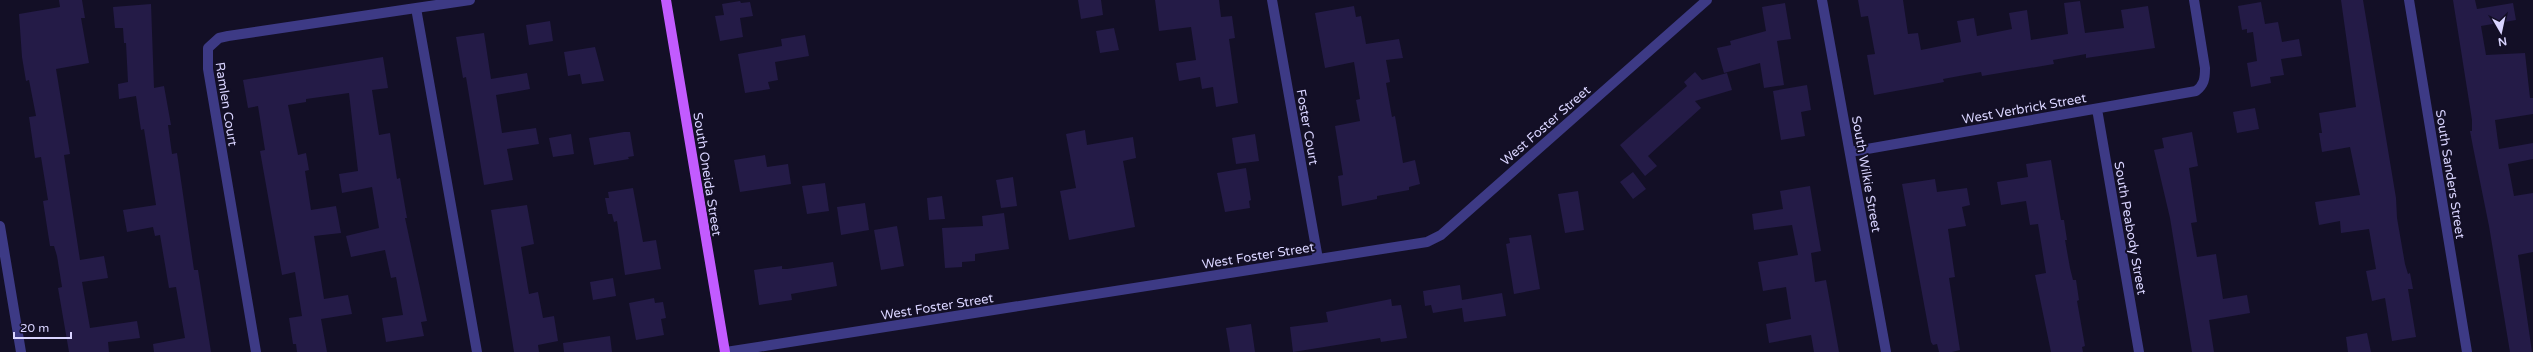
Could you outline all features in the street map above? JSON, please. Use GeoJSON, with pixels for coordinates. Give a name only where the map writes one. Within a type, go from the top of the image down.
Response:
{"type":"FeatureCollection","features":[{"type":"Feature","properties":{"kind":"main road","name":"South Oneida Street"},"geometry":{"type":"LineString","coordinates":[[666,0],[726,352]]}},
{"type":"Feature","properties":{"kind":"street","name":"Ramlen Court"},"geometry":{"type":"LineString","coordinates":[[256,352],[208,69],[208,48],[219,38],[228,36],[470,0]]}},
{"type":"Feature","properties":{"kind":"street","name":"Foster Court"},"geometry":{"type":"LineString","coordinates":[[1272,0],[1318,259]]}},
{"type":"Feature","properties":{"kind":"street","name":"West Foster Street"},"geometry":{"type":"LineString","coordinates":[[726,352],[1414,245],[1441,235],[1707,0]]}},
{"type":"Feature","properties":{"kind":"street","name":"South Wilkie Street"},"geometry":{"type":"LineString","coordinates":[[1822,0],[1886,352]]}},
{"type":"Feature","properties":{"kind":"street","name":"West Verbrick Street"},"geometry":{"type":"LineString","coordinates":[[1850,152],[2186,93],[2202,86],[2205,78],[2205,68],[2194,0]]}},
{"type":"Feature","properties":{"kind":"street","name":"South Sanders Street"},"geometry":{"type":"LineString","coordinates":[[2409,0],[2467,352]]}},
{"type":"Feature","properties":{"kind":"street"},"geometry":{"type":"LineString","coordinates":[[416,8],[477,352]]}},
{"type":"Feature","properties":{"kind":"street","name":"South Peabody Street"},"geometry":{"type":"LineString","coordinates":[[2097,109],[2139,352]]}},
{"type":"Feature","properties":{"kind":"street"},"geometry":{"type":"LineString","coordinates":[[0,226],[21,352]]}},
{"type":"Feature","properties":{"kind":"building"},"geometry":{"type":"Polygon","coordinates":[[[59,0],[82,0],[85,18],[81,18],[89,63],[56,69],[70,154],[64,155],[80,260],[104,256],[108,278],[82,282],[90,328],[137,321],[140,338],[108,342],[109,352],[69,352],[58,288],[62,287],[57,256],[54,246],[50,246],[43,201],[48,200],[41,157],[35,158],[29,117],[36,116],[29,80],[26,81],[22,57],[19,14],[60,7],[59,0]]]}},
{"type":"Feature","properties":{"kind":"building"},"geometry":{"type":"Polygon","coordinates":[[[1078,0],[1101,0],[1103,15],[1081,19],[1078,0]]]}},
{"type":"Feature","properties":{"kind":"building"},"geometry":{"type":"Polygon","coordinates":[[[1155,0],[1219,0],[1221,17],[1232,16],[1235,38],[1229,39],[1238,103],[1216,107],[1213,87],[1202,89],[1200,77],[1179,81],[1176,63],[1196,60],[1191,27],[1159,31],[1155,0]]]}},
{"type":"Feature","properties":{"kind":"building"},"geometry":{"type":"Polygon","coordinates":[[[1858,0],[1903,0],[1908,34],[1918,33],[1921,50],[1961,42],[1957,21],[1974,18],[1977,36],[2012,29],[2009,13],[2027,10],[2031,40],[2068,34],[2064,3],[2080,1],[2085,33],[2124,28],[2121,10],[2148,6],[2155,48],[2086,58],[2086,54],[2053,60],[2054,64],[1982,76],[1981,72],[1943,79],[1944,82],[1874,95],[1867,55],[1875,54],[1868,16],[1861,17],[1858,0]]]}},
{"type":"Feature","properties":{"kind":"building"},"geometry":{"type":"Polygon","coordinates":[[[2341,0],[2363,0],[2396,198],[2397,218],[2405,264],[2408,274],[2410,273],[2413,289],[2408,289],[2416,337],[2392,341],[2385,298],[2372,301],[2366,271],[2376,269],[2369,229],[2341,233],[2340,221],[2319,225],[2315,202],[2360,195],[2350,147],[2322,152],[2319,133],[2322,133],[2319,113],[2356,107],[2341,0]]]}},
{"type":"Feature","properties":{"kind":"building"},"geometry":{"type":"Polygon","coordinates":[[[2453,0],[2475,0],[2477,9],[2513,3],[2516,20],[2481,26],[2486,55],[2525,53],[2530,98],[2533,98],[2533,114],[2495,120],[2499,149],[2533,143],[2533,159],[2508,164],[2514,196],[2533,193],[2533,252],[2518,255],[2532,352],[2510,352],[2489,226],[2470,131],[2472,131],[2472,120],[2453,0]]]}},
{"type":"Feature","properties":{"kind":"building"},"geometry":{"type":"Polygon","coordinates":[[[740,1],[741,3],[750,2],[753,16],[740,18],[743,37],[720,41],[715,16],[724,15],[722,4],[740,1]]]}},
{"type":"Feature","properties":{"kind":"building"},"geometry":{"type":"Polygon","coordinates":[[[2261,2],[2265,24],[2278,22],[2282,42],[2299,39],[2302,56],[2281,59],[2284,75],[2270,77],[2271,83],[2251,87],[2247,63],[2257,61],[2253,32],[2247,33],[2247,29],[2242,30],[2238,6],[2261,2]]]}},
{"type":"Feature","properties":{"kind":"building"},"geometry":{"type":"Polygon","coordinates":[[[1785,3],[1791,39],[1777,41],[1784,85],[1764,88],[1760,63],[1724,73],[1717,48],[1731,45],[1730,41],[1766,31],[1762,7],[1785,3]]]}},
{"type":"Feature","properties":{"kind":"building"},"geometry":{"type":"Polygon","coordinates":[[[151,4],[154,88],[164,86],[171,125],[168,125],[172,154],[177,153],[194,270],[198,270],[211,352],[154,352],[153,344],[185,338],[176,287],[169,288],[160,235],[155,236],[153,227],[127,232],[123,210],[156,205],[144,129],[141,130],[136,96],[119,99],[118,84],[128,82],[126,43],[124,43],[123,28],[115,28],[113,7],[151,4]]]}},
{"type":"Feature","properties":{"kind":"building"},"geometry":{"type":"Polygon","coordinates":[[[1354,6],[1356,17],[1361,16],[1366,44],[1399,39],[1403,58],[1386,60],[1390,82],[1386,83],[1392,117],[1395,116],[1403,163],[1415,160],[1420,184],[1409,187],[1409,190],[1377,196],[1377,199],[1342,206],[1338,176],[1343,175],[1335,126],[1360,121],[1356,100],[1360,99],[1354,62],[1325,68],[1315,13],[1354,6]]]}},
{"type":"Feature","properties":{"kind":"building"},"geometry":{"type":"Polygon","coordinates":[[[550,21],[553,41],[529,45],[526,25],[550,21]]]}},
{"type":"Feature","properties":{"kind":"building"},"geometry":{"type":"Polygon","coordinates":[[[1114,28],[1119,50],[1100,53],[1096,31],[1114,28]]]}},
{"type":"Feature","properties":{"kind":"building"},"geometry":{"type":"Polygon","coordinates":[[[484,33],[491,79],[527,73],[530,89],[496,95],[502,133],[536,128],[539,144],[507,149],[513,180],[484,185],[466,77],[463,78],[456,37],[484,33]]]}},
{"type":"Feature","properties":{"kind":"building"},"geometry":{"type":"Polygon","coordinates":[[[805,35],[809,56],[775,62],[778,80],[768,82],[770,89],[745,93],[738,54],[782,46],[781,39],[805,35]]]}},
{"type":"Feature","properties":{"kind":"building"},"geometry":{"type":"Polygon","coordinates":[[[595,47],[604,81],[582,84],[580,74],[568,76],[564,52],[595,47]]]}},
{"type":"Feature","properties":{"kind":"building"},"geometry":{"type":"Polygon","coordinates":[[[383,57],[388,88],[372,90],[379,135],[390,133],[397,179],[400,178],[407,218],[405,218],[427,321],[421,322],[424,336],[386,342],[382,318],[403,315],[396,277],[391,278],[385,250],[351,257],[346,236],[379,228],[372,187],[342,193],[339,174],[358,171],[349,93],[306,99],[306,102],[288,105],[298,155],[306,153],[309,170],[305,171],[311,210],[336,206],[341,233],[314,236],[324,299],[348,295],[352,314],[321,319],[327,352],[297,352],[296,344],[293,344],[289,318],[302,316],[295,272],[282,275],[260,151],[265,150],[258,106],[248,108],[243,80],[383,57]]]}},
{"type":"Feature","properties":{"kind":"building"},"geometry":{"type":"Polygon","coordinates":[[[1695,72],[1702,80],[1727,73],[1732,90],[1695,101],[1701,108],[1648,156],[1657,166],[1645,176],[1620,145],[1687,86],[1684,82],[1695,72]]]}},
{"type":"Feature","properties":{"kind":"building"},"geometry":{"type":"Polygon","coordinates":[[[1807,85],[1811,110],[1801,112],[1805,136],[1781,140],[1773,91],[1807,85]]]}},
{"type":"Feature","properties":{"kind":"building"},"geometry":{"type":"Polygon","coordinates":[[[2255,108],[2259,129],[2237,133],[2233,112],[2255,108]]]}},
{"type":"Feature","properties":{"kind":"building"},"geometry":{"type":"Polygon","coordinates":[[[1085,130],[1087,145],[1133,137],[1136,158],[1123,161],[1135,227],[1069,240],[1060,191],[1076,188],[1066,134],[1085,130]]]}},
{"type":"Feature","properties":{"kind":"building"},"geometry":{"type":"Polygon","coordinates":[[[630,132],[634,156],[628,157],[629,159],[594,165],[589,138],[630,132]]]}},
{"type":"Feature","properties":{"kind":"building"},"geometry":{"type":"Polygon","coordinates":[[[2192,132],[2198,166],[2189,168],[2197,222],[2191,223],[2197,257],[2216,254],[2223,299],[2247,295],[2250,313],[2209,320],[2214,352],[2192,352],[2170,218],[2154,150],[2164,148],[2162,138],[2192,132]]]}},
{"type":"Feature","properties":{"kind":"building"},"geometry":{"type":"Polygon","coordinates":[[[571,134],[574,154],[553,157],[549,138],[571,134]]]}},
{"type":"Feature","properties":{"kind":"building"},"geometry":{"type":"Polygon","coordinates":[[[1255,134],[1259,161],[1236,164],[1232,138],[1255,134]]]}},
{"type":"Feature","properties":{"kind":"building"},"geometry":{"type":"Polygon","coordinates":[[[765,155],[767,167],[788,164],[791,184],[740,192],[734,160],[765,155]]]}},
{"type":"Feature","properties":{"kind":"building"},"geometry":{"type":"Polygon","coordinates":[[[2051,160],[2061,220],[2064,220],[2067,240],[2065,240],[2070,268],[2073,280],[2076,280],[2079,300],[2077,301],[2085,346],[2082,347],[2083,352],[2051,352],[2035,275],[2046,273],[2038,224],[2030,225],[2026,201],[2001,205],[1997,182],[2028,177],[2026,164],[2051,160]]]}},
{"type":"Feature","properties":{"kind":"building"},"geometry":{"type":"Polygon","coordinates":[[[1246,168],[1251,200],[1249,201],[1250,208],[1225,212],[1217,173],[1246,168]]]}},
{"type":"Feature","properties":{"kind":"building"},"geometry":{"type":"Polygon","coordinates":[[[1633,172],[1646,189],[1633,199],[1620,182],[1633,172]]]}},
{"type":"Feature","properties":{"kind":"building"},"geometry":{"type":"Polygon","coordinates":[[[1013,177],[1017,206],[1001,208],[996,180],[1013,177]]]}},
{"type":"Feature","properties":{"kind":"building"},"geometry":{"type":"Polygon","coordinates":[[[1935,179],[1937,192],[1967,188],[1970,205],[1962,207],[1966,226],[1948,229],[1955,277],[1949,278],[1960,350],[1952,352],[1939,352],[1937,344],[1933,345],[1931,342],[1902,184],[1935,179]]]}},
{"type":"Feature","properties":{"kind":"building"},"geometry":{"type":"Polygon","coordinates":[[[825,183],[829,211],[807,214],[802,186],[825,183]]]}},
{"type":"Feature","properties":{"kind":"building"},"geometry":{"type":"Polygon","coordinates":[[[1810,186],[1821,251],[1811,253],[1815,282],[1826,280],[1839,352],[1814,352],[1811,335],[1769,343],[1766,324],[1791,319],[1786,287],[1763,291],[1758,262],[1798,255],[1792,225],[1754,230],[1752,214],[1783,209],[1780,191],[1810,186]]]}},
{"type":"Feature","properties":{"kind":"building"},"geometry":{"type":"Polygon","coordinates":[[[633,188],[643,242],[656,240],[661,269],[625,275],[617,221],[614,222],[612,214],[608,214],[605,198],[609,198],[608,192],[633,188]]]}},
{"type":"Feature","properties":{"kind":"building"},"geometry":{"type":"Polygon","coordinates":[[[1578,191],[1584,230],[1565,233],[1558,194],[1578,191]]]}},
{"type":"Feature","properties":{"kind":"building"},"geometry":{"type":"Polygon","coordinates":[[[942,196],[945,219],[929,220],[927,198],[942,196]]]}},
{"type":"Feature","properties":{"kind":"building"},"geometry":{"type":"Polygon","coordinates":[[[865,203],[869,230],[841,235],[837,207],[865,203]]]}},
{"type":"Feature","properties":{"kind":"building"},"geometry":{"type":"Polygon","coordinates":[[[527,205],[534,244],[521,247],[529,294],[538,292],[543,318],[554,316],[558,341],[538,345],[539,352],[514,352],[491,210],[527,205]]]}},
{"type":"Feature","properties":{"kind":"building"},"geometry":{"type":"Polygon","coordinates":[[[1004,213],[1009,249],[975,254],[975,261],[962,262],[962,267],[945,268],[942,228],[983,226],[982,216],[1004,213]]]}},
{"type":"Feature","properties":{"kind":"building"},"geometry":{"type":"Polygon","coordinates":[[[897,226],[904,266],[881,270],[874,230],[897,226]]]}},
{"type":"Feature","properties":{"kind":"building"},"geometry":{"type":"Polygon","coordinates":[[[1531,235],[1540,289],[1514,294],[1506,244],[1510,243],[1509,238],[1531,235]]]}},
{"type":"Feature","properties":{"kind":"building"},"geometry":{"type":"Polygon","coordinates":[[[833,262],[837,286],[791,294],[792,300],[759,305],[754,270],[782,266],[782,269],[787,269],[833,262]]]}},
{"type":"Feature","properties":{"kind":"building"},"geometry":{"type":"Polygon","coordinates":[[[613,278],[616,296],[593,300],[590,282],[613,278]]]}},
{"type":"Feature","properties":{"kind":"building"},"geometry":{"type":"Polygon","coordinates":[[[1460,285],[1462,300],[1502,293],[1506,316],[1464,322],[1462,308],[1433,313],[1431,305],[1425,306],[1423,291],[1460,285]]]}},
{"type":"Feature","properties":{"kind":"building"},"geometry":{"type":"Polygon","coordinates":[[[654,298],[655,303],[663,302],[666,318],[661,319],[664,335],[636,340],[629,303],[654,298]]]}},
{"type":"Feature","properties":{"kind":"building"},"geometry":{"type":"Polygon","coordinates":[[[1391,299],[1392,306],[1401,305],[1407,338],[1381,342],[1380,338],[1293,352],[1290,327],[1328,322],[1326,312],[1391,299]]]}},
{"type":"Feature","properties":{"kind":"building"},"geometry":{"type":"Polygon","coordinates":[[[1251,324],[1255,352],[1230,352],[1226,328],[1251,324]]]}},
{"type":"Feature","properties":{"kind":"building"},"geometry":{"type":"Polygon","coordinates":[[[2367,333],[2371,352],[2348,352],[2346,337],[2367,333]]]}},
{"type":"Feature","properties":{"kind":"building"},"geometry":{"type":"Polygon","coordinates":[[[610,336],[612,352],[564,352],[563,343],[610,336]]]}}]}
